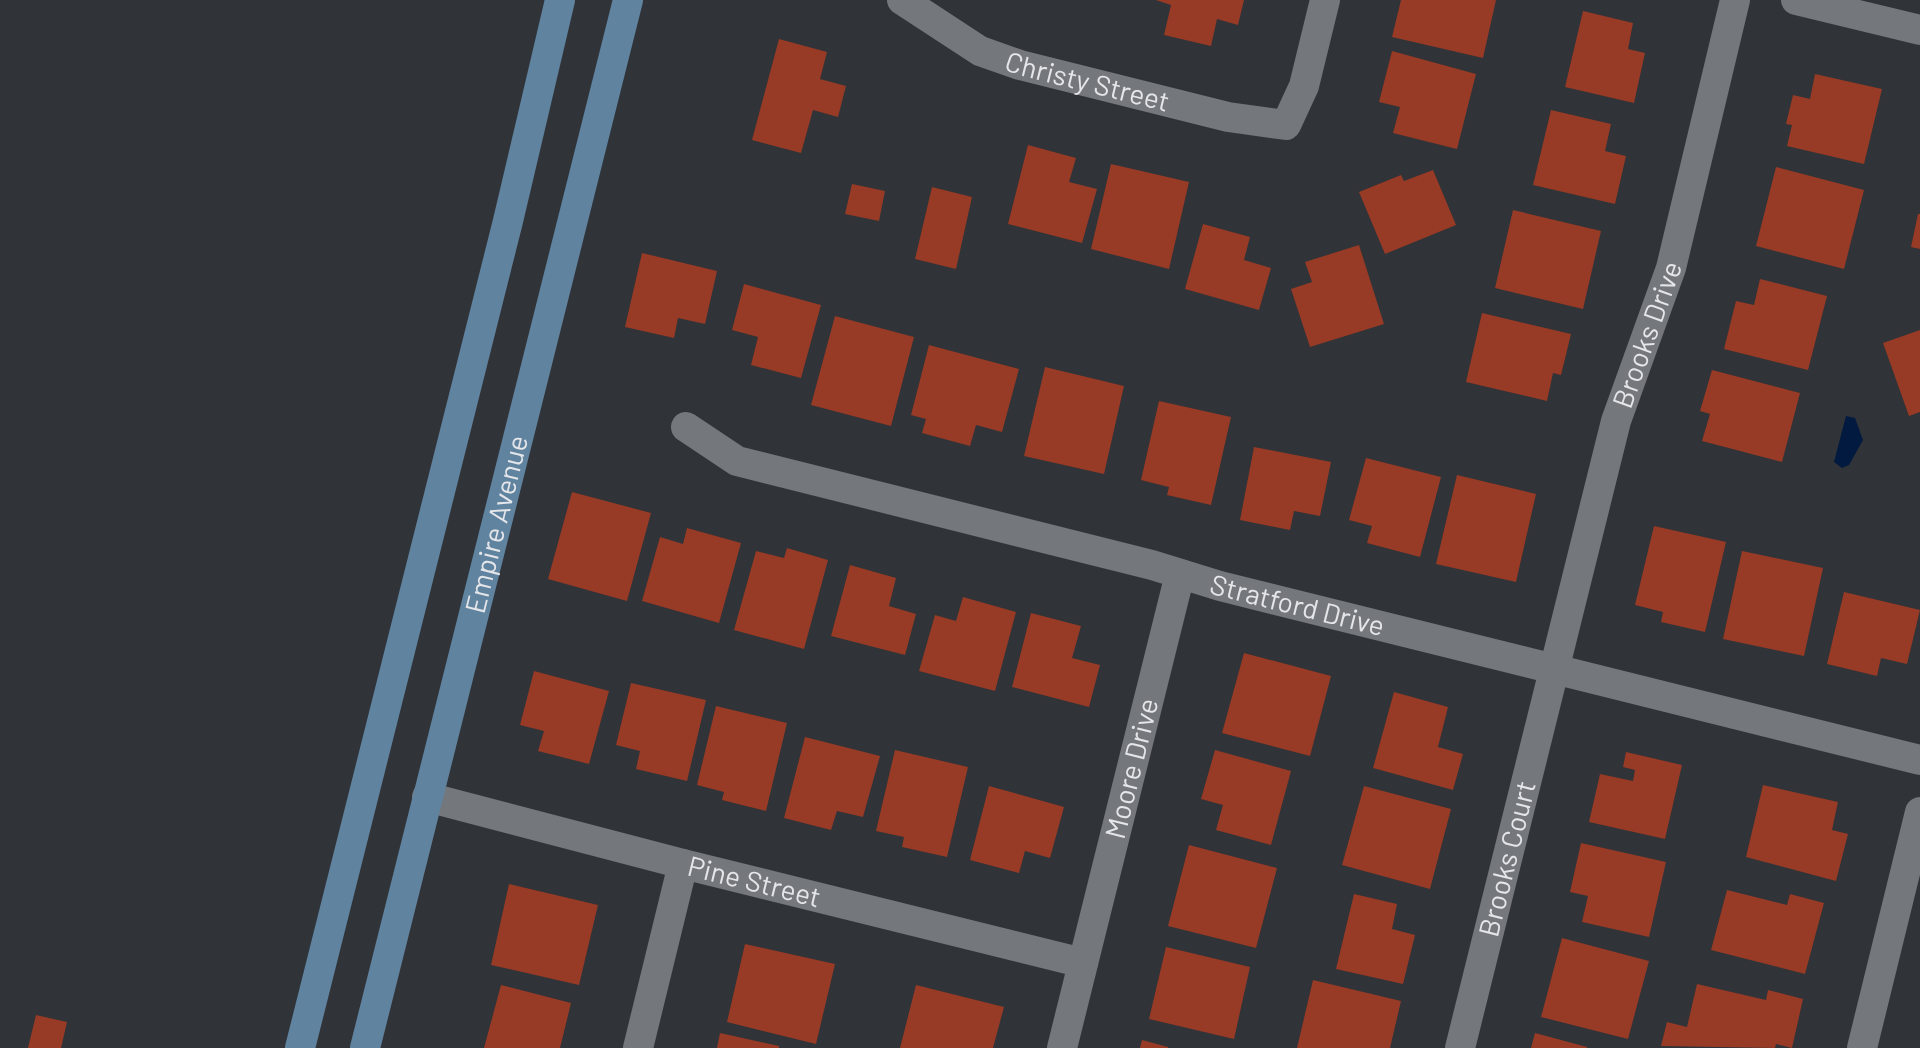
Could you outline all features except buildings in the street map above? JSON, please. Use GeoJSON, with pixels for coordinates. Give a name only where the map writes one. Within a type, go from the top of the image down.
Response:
{"type":"FeatureCollection","features":[{"type":"Feature","properties":{"kind":"main road"},"geometry":{"type":"LineString","coordinates":[[300,1048],[560,0]]}},
{"type":"Feature","properties":{"kind":"main road","name":"Empire Avenue"},"geometry":{"type":"LineString","coordinates":[[365,1048],[628,0]]}},
{"type":"Feature","properties":{"kind":"street","name":"Christy Street"},"geometry":{"type":"LineString","coordinates":[[902,0],[980,51],[1020,65],[1228,117],[1286,125],[1304,86],[1325,0]]}},
{"type":"Feature","properties":{"kind":"street","name":"Brooks Drive"},"geometry":{"type":"LineString","coordinates":[[1554,670],[1616,420],[1671,268],[1735,0]]}},
{"type":"Feature","properties":{"kind":"street"},"geometry":{"type":"LineString","coordinates":[[1796,0],[1920,30]]}},
{"type":"Feature","properties":{"kind":"street","name":"Stratford Drive"},"geometry":{"type":"LineString","coordinates":[[686,427],[737,461],[1920,760]]}},
{"type":"Feature","properties":{"kind":"street","name":"Moore Drive"},"geometry":{"type":"LineString","coordinates":[[1062,1048],[1180,574]]}},
{"type":"Feature","properties":{"kind":"street","name":"Brooks Court"},"geometry":{"type":"LineString","coordinates":[[1460,1048],[1554,670]]}},
{"type":"Feature","properties":{"kind":"street","name":"Pine Street"},"geometry":{"type":"LineString","coordinates":[[427,797],[1083,963]]}},
{"type":"Feature","properties":{"kind":"street"},"geometry":{"type":"LineString","coordinates":[[1862,1048],[1920,812]]}},
{"type":"Feature","properties":{"kind":"street"},"geometry":{"type":"LineString","coordinates":[[638,1048],[683,864]]}},
{"type":"Feature","properties":{"kind":"water"},"geometry":{"type":"Polygon","coordinates":[[[1846,416],[1855,418],[1863,440],[1849,465],[1842,468],[1834,462],[1846,416]]]}}]}
